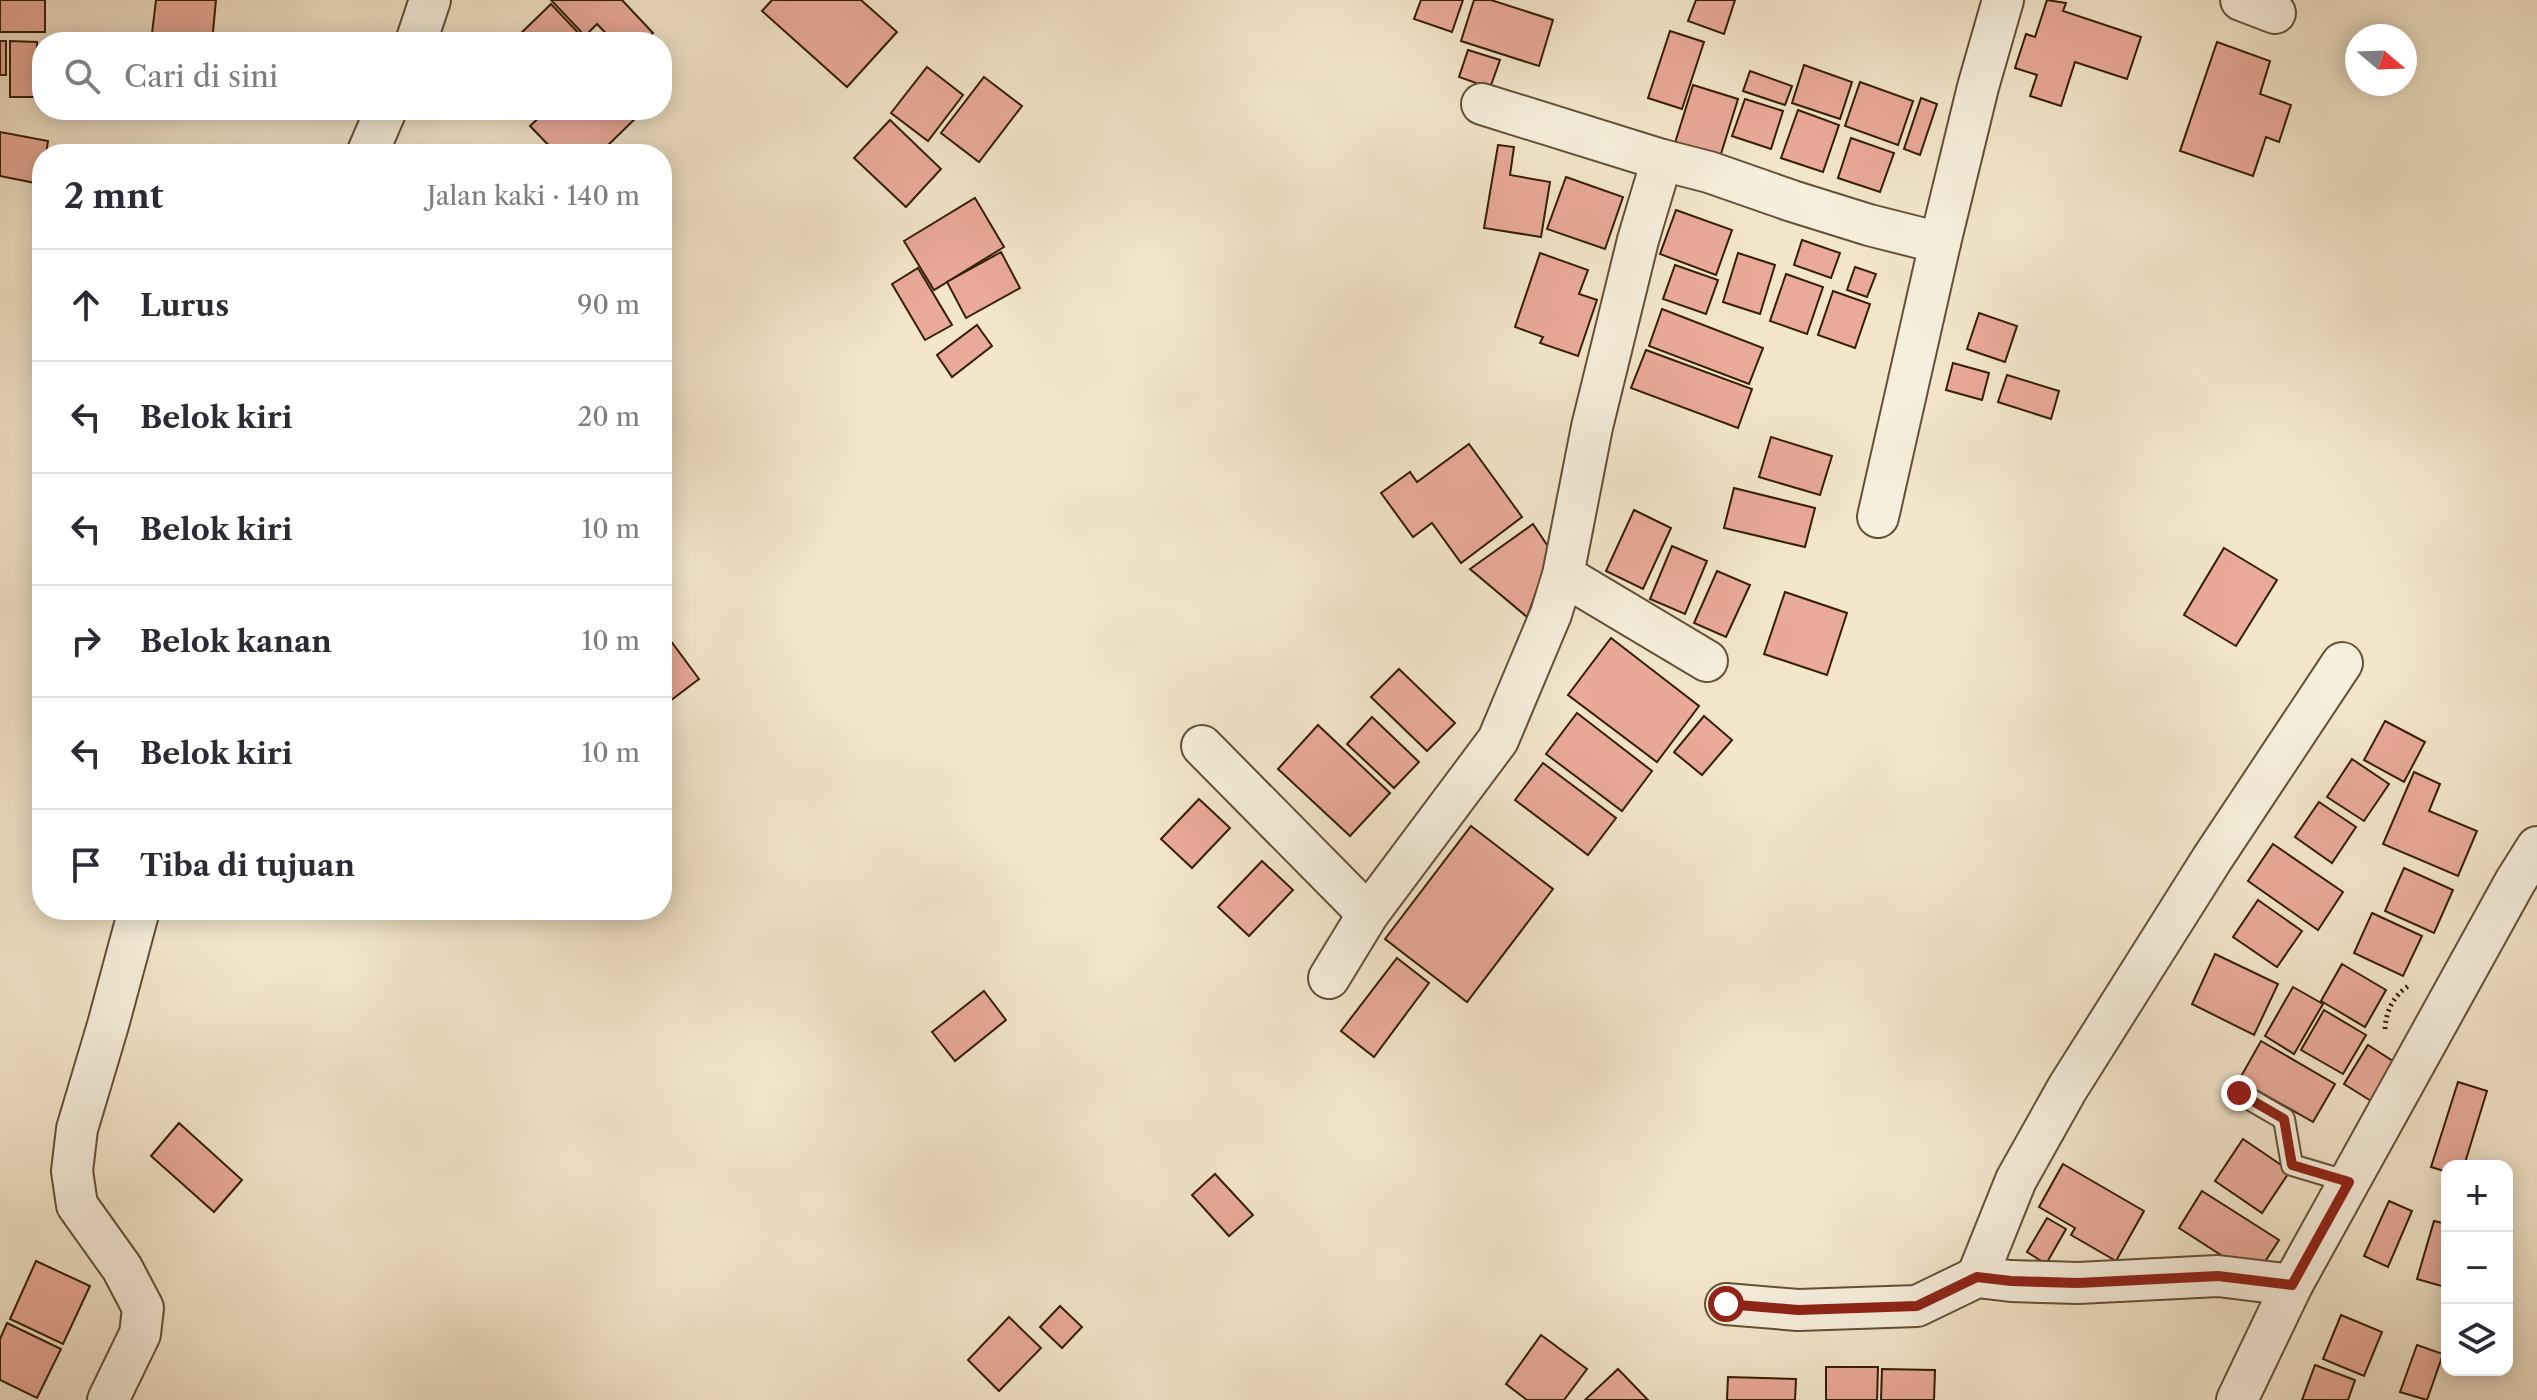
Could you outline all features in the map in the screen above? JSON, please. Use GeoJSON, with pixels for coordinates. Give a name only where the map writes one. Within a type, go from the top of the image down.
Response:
{"type":"FeatureCollection","features":[{"type":"Feature","properties":{"kind":"street"},"geometry":{"type":"LineString","coordinates":[[419,32],[430,0]]}},
{"type":"Feature","properties":{"kind":"street"},"geometry":{"type":"LineString","coordinates":[[1878,517],[1940,243],[2003,0]]}},
{"type":"Feature","properties":{"kind":"street"},"geometry":{"type":"LineString","coordinates":[[1482,104],[1709,172],[1869,225],[1940,243]]}},
{"type":"Feature","properties":{"kind":"street"},"geometry":{"type":"LineString","coordinates":[[371,144],[382,120]]}},
{"type":"Feature","properties":{"kind":"street"},"geometry":{"type":"LineString","coordinates":[[1329,978],[1368,914],[1498,740],[1551,614],[1563,575],[1595,413],[1638,240],[1662,160]]}},
{"type":"Feature","properties":{"kind":"street"},"geometry":{"type":"LineString","coordinates":[[1563,575],[1707,661]]}},
{"type":"Feature","properties":{"kind":"street"},"geometry":{"type":"LineString","coordinates":[[1977,1277],[2016,1180],[2067,1089],[2212,859],[2342,663]]}},
{"type":"Feature","properties":{"kind":"street"},"geometry":{"type":"LineString","coordinates":[[1202,746],[1368,914]]}},
{"type":"Feature","properties":{"kind":"street"},"geometry":{"type":"LineString","coordinates":[[2237,1400],[2292,1285],[2537,847]]}},
{"type":"Feature","properties":{"kind":"street"},"geometry":{"type":"LineString","coordinates":[[108,1400],[140,1334],[143,1308],[122,1268],[77,1205],[72,1171],[77,1129],[136,920]]}},
{"type":"Feature","properties":{"kind":"street"},"geometry":{"type":"LineString","coordinates":[[1726,1304],[1798,1310],[1917,1306],[1977,1277],[2078,1283],[2218,1276],[2292,1285]]}},
{"type":"Feature","properties":{"kind":"lane"},"geometry":{"type":"LineString","coordinates":[[2239,1093],[2284,1119],[2292,1165],[2349,1182]]}},
{"type":"Feature","properties":{"kind":"building"},"geometry":{"type":"Polygon","coordinates":[[[0,0],[45,0],[45,32],[0,32],[0,0]]]}},
{"type":"Feature","properties":{"kind":"building"},"geometry":{"type":"Polygon","coordinates":[[[156,0],[216,0],[213,32],[152,32],[156,0]]]}},
{"type":"Feature","properties":{"kind":"building"},"geometry":{"type":"Polygon","coordinates":[[[551,0],[622,0],[652,32],[605,32],[597,24],[589,32],[581,32],[551,0]]]}},
{"type":"Feature","properties":{"kind":"building"},"geometry":{"type":"Polygon","coordinates":[[[772,0],[861,0],[897,32],[847,87],[762,11],[772,0]]]}},
{"type":"Feature","properties":{"kind":"building"},"geometry":{"type":"Polygon","coordinates":[[[1421,0],[1463,0],[1452,32],[1414,19],[1421,0]]]}},
{"type":"Feature","properties":{"kind":"building"},"geometry":{"type":"Polygon","coordinates":[[[1474,0],[1491,0],[1553,20],[1539,66],[1461,41],[1474,0]]]}},
{"type":"Feature","properties":{"kind":"building"},"geometry":{"type":"Polygon","coordinates":[[[1696,0],[1735,0],[1724,34],[1688,21],[1696,0]]]}},
{"type":"Feature","properties":{"kind":"building"},"geometry":{"type":"Polygon","coordinates":[[[2047,0],[2066,3],[2063,11],[2141,37],[2127,79],[2075,62],[2061,106],[2030,96],[2037,75],[2015,68],[2026,34],[2035,37],[2047,0]]]}},
{"type":"Feature","properties":{"kind":"building"},"geometry":{"type":"Polygon","coordinates":[[[551,4],[578,32],[522,32],[551,4]]]}},
{"type":"Feature","properties":{"kind":"building"},"geometry":{"type":"Polygon","coordinates":[[[1670,31],[1704,42],[1682,109],[1648,98],[1670,31]]]}},
{"type":"Feature","properties":{"kind":"building"},"geometry":{"type":"Polygon","coordinates":[[[0,41],[6,41],[6,75],[0,75],[0,41]]]}},
{"type":"Feature","properties":{"kind":"building"},"geometry":{"type":"Polygon","coordinates":[[[10,41],[32,42],[32,97],[10,97],[10,41]]]}},
{"type":"Feature","properties":{"kind":"building"},"geometry":{"type":"Polygon","coordinates":[[[2217,42],[2270,61],[2260,94],[2291,105],[2279,142],[2266,137],[2253,176],[2180,151],[2217,42]]]}},
{"type":"Feature","properties":{"kind":"building"},"geometry":{"type":"Polygon","coordinates":[[[1468,50],[1500,60],[1490,88],[1459,77],[1468,50]]]}},
{"type":"Feature","properties":{"kind":"building"},"geometry":{"type":"Polygon","coordinates":[[[1804,65],[1852,82],[1840,119],[1792,103],[1804,65]]]}},
{"type":"Feature","properties":{"kind":"building"},"geometry":{"type":"Polygon","coordinates":[[[927,67],[963,95],[928,141],[891,113],[927,67]]]}},
{"type":"Feature","properties":{"kind":"building"},"geometry":{"type":"Polygon","coordinates":[[[1750,71],[1792,86],[1785,105],[1743,91],[1750,71]]]}},
{"type":"Feature","properties":{"kind":"building"},"geometry":{"type":"Polygon","coordinates":[[[984,77],[1022,106],[979,162],[941,133],[984,77]]]}},
{"type":"Feature","properties":{"kind":"building"},"geometry":{"type":"Polygon","coordinates":[[[1860,82],[1913,101],[1898,145],[1845,126],[1860,82]]]}},
{"type":"Feature","properties":{"kind":"building"},"geometry":{"type":"Polygon","coordinates":[[[1693,85],[1738,99],[1720,157],[1675,143],[1693,85]]]}},
{"type":"Feature","properties":{"kind":"building"},"geometry":{"type":"Polygon","coordinates":[[[1921,98],[1937,104],[1920,155],[1904,149],[1921,98]]]}},
{"type":"Feature","properties":{"kind":"building"},"geometry":{"type":"Polygon","coordinates":[[[1745,99],[1783,111],[1771,149],[1732,136],[1745,99]]]}},
{"type":"Feature","properties":{"kind":"building"},"geometry":{"type":"Polygon","coordinates":[[[1798,110],[1839,125],[1823,172],[1781,158],[1798,110]]]}},
{"type":"Feature","properties":{"kind":"building"},"geometry":{"type":"Polygon","coordinates":[[[536,120],[634,120],[609,144],[547,144],[530,126],[536,120]]]}},
{"type":"Feature","properties":{"kind":"building"},"geometry":{"type":"Polygon","coordinates":[[[890,120],[941,169],[906,207],[854,158],[890,120]]]}},
{"type":"Feature","properties":{"kind":"building"},"geometry":{"type":"Polygon","coordinates":[[[0,132],[48,141],[48,144],[32,144],[32,182],[0,176],[0,132]]]}},
{"type":"Feature","properties":{"kind":"building"},"geometry":{"type":"Polygon","coordinates":[[[1851,138],[1894,153],[1880,192],[1838,178],[1851,138]]]}},
{"type":"Feature","properties":{"kind":"building"},"geometry":{"type":"Polygon","coordinates":[[[1498,145],[1514,147],[1510,175],[1550,182],[1541,237],[1484,228],[1498,145]]]}},
{"type":"Feature","properties":{"kind":"building"},"geometry":{"type":"Polygon","coordinates":[[[1566,177],[1623,197],[1605,249],[1547,229],[1566,177]]]}},
{"type":"Feature","properties":{"kind":"building"},"geometry":{"type":"Polygon","coordinates":[[[975,198],[1004,247],[934,290],[904,241],[975,198]]]}},
{"type":"Feature","properties":{"kind":"building"},"geometry":{"type":"Polygon","coordinates":[[[1676,210],[1732,230],[1716,275],[1660,254],[1676,210]]]}},
{"type":"Feature","properties":{"kind":"building"},"geometry":{"type":"Polygon","coordinates":[[[1802,240],[1840,253],[1831,278],[1794,265],[1802,240]]]}},
{"type":"Feature","properties":{"kind":"building"},"geometry":{"type":"Polygon","coordinates":[[[1001,252],[1020,288],[966,318],[947,282],[1001,252]]]}},
{"type":"Feature","properties":{"kind":"building"},"geometry":{"type":"Polygon","coordinates":[[[1540,253],[1588,270],[1579,294],[1597,300],[1578,356],[1540,343],[1543,337],[1515,327],[1540,253]]]}},
{"type":"Feature","properties":{"kind":"building"},"geometry":{"type":"Polygon","coordinates":[[[1738,253],[1775,265],[1760,314],[1723,302],[1738,253]]]}},
{"type":"Feature","properties":{"kind":"building"},"geometry":{"type":"Polygon","coordinates":[[[1675,265],[1718,280],[1706,314],[1663,299],[1675,265]]]}},
{"type":"Feature","properties":{"kind":"building"},"geometry":{"type":"Polygon","coordinates":[[[1855,267],[1876,274],[1867,297],[1847,290],[1855,267]]]}},
{"type":"Feature","properties":{"kind":"building"},"geometry":{"type":"Polygon","coordinates":[[[918,268],[952,325],[925,340],[892,284],[918,268]]]}},
{"type":"Feature","properties":{"kind":"building"},"geometry":{"type":"Polygon","coordinates":[[[1786,274],[1823,287],[1807,334],[1770,321],[1786,274]]]}},
{"type":"Feature","properties":{"kind":"building"},"geometry":{"type":"Polygon","coordinates":[[[1833,291],[1870,304],[1855,348],[1818,335],[1833,291]]]}},
{"type":"Feature","properties":{"kind":"building"},"geometry":{"type":"Polygon","coordinates":[[[1662,309],[1763,348],[1749,384],[1649,346],[1662,309]]]}},
{"type":"Feature","properties":{"kind":"building"},"geometry":{"type":"Polygon","coordinates":[[[1979,313],[2017,326],[2005,362],[1967,349],[1979,313]]]}},
{"type":"Feature","properties":{"kind":"building"},"geometry":{"type":"Polygon","coordinates":[[[977,325],[992,346],[952,377],[937,355],[977,325]]]}},
{"type":"Feature","properties":{"kind":"building"},"geometry":{"type":"Polygon","coordinates":[[[1646,350],[1752,389],[1738,428],[1631,388],[1646,350]]]}},
{"type":"Feature","properties":{"kind":"building"},"geometry":{"type":"Polygon","coordinates":[[[1953,363],[1989,373],[1982,400],[1946,390],[1953,363]]]}},
{"type":"Feature","properties":{"kind":"building"},"geometry":{"type":"Polygon","coordinates":[[[2007,375],[2059,391],[2051,419],[1998,402],[2007,375]]]}},
{"type":"Feature","properties":{"kind":"building"},"geometry":{"type":"Polygon","coordinates":[[[1771,437],[1832,456],[1820,495],[1759,477],[1771,437]]]}},
{"type":"Feature","properties":{"kind":"building"},"geometry":{"type":"Polygon","coordinates":[[[1469,444],[1522,517],[1461,563],[1432,523],[1413,537],[1381,493],[1410,472],[1417,482],[1469,444]]]}},
{"type":"Feature","properties":{"kind":"building"},"geometry":{"type":"Polygon","coordinates":[[[1734,488],[1815,508],[1805,547],[1724,528],[1734,488]]]}},
{"type":"Feature","properties":{"kind":"building"},"geometry":{"type":"Polygon","coordinates":[[[1634,510],[1671,528],[1643,589],[1606,571],[1634,510]]]}},
{"type":"Feature","properties":{"kind":"building"},"geometry":{"type":"Polygon","coordinates":[[[1533,524],[1551,551],[1527,617],[1470,569],[1533,524]]]}},
{"type":"Feature","properties":{"kind":"building"},"geometry":{"type":"Polygon","coordinates":[[[1672,546],[1707,561],[1685,614],[1650,599],[1672,546]]]}},
{"type":"Feature","properties":{"kind":"building"},"geometry":{"type":"Polygon","coordinates":[[[2224,548],[2277,580],[2236,646],[2184,615],[2224,548]]]}},
{"type":"Feature","properties":{"kind":"building"},"geometry":{"type":"Polygon","coordinates":[[[1717,571],[1750,585],[1726,637],[1694,623],[1717,571]]]}},
{"type":"Feature","properties":{"kind":"building"},"geometry":{"type":"Polygon","coordinates":[[[1785,592],[1847,613],[1827,675],[1764,654],[1785,592]]]}},
{"type":"Feature","properties":{"kind":"building"},"geometry":{"type":"Polygon","coordinates":[[[1611,638],[1699,706],[1657,762],[1568,695],[1611,638]]]}},
{"type":"Feature","properties":{"kind":"building"},"geometry":{"type":"Polygon","coordinates":[[[672,643],[699,679],[672,699],[672,643]]]}},
{"type":"Feature","properties":{"kind":"building"},"geometry":{"type":"Polygon","coordinates":[[[1399,669],[1455,723],[1427,751],[1371,697],[1399,669]]]}},
{"type":"Feature","properties":{"kind":"building"},"geometry":{"type":"Polygon","coordinates":[[[1577,713],[1652,771],[1622,811],[1546,754],[1577,713]]]}},
{"type":"Feature","properties":{"kind":"building"},"geometry":{"type":"Polygon","coordinates":[[[1704,716],[1732,740],[1702,775],[1674,752],[1704,716]]]}},
{"type":"Feature","properties":{"kind":"building"},"geometry":{"type":"Polygon","coordinates":[[[1372,717],[1419,762],[1394,788],[1347,744],[1372,717]]]}},
{"type":"Feature","properties":{"kind":"building"},"geometry":{"type":"Polygon","coordinates":[[[2385,721],[2425,742],[2404,782],[2364,760],[2385,721]]]}},
{"type":"Feature","properties":{"kind":"building"},"geometry":{"type":"Polygon","coordinates":[[[1318,725],[1390,793],[1350,836],[1278,769],[1318,725]]]}},
{"type":"Feature","properties":{"kind":"building"},"geometry":{"type":"Polygon","coordinates":[[[2352,759],[2389,784],[2364,821],[2327,797],[2352,759]]]}},
{"type":"Feature","properties":{"kind":"building"},"geometry":{"type":"Polygon","coordinates":[[[1543,763],[1616,818],[1588,855],[1515,800],[1543,763]]]}},
{"type":"Feature","properties":{"kind":"building"},"geometry":{"type":"Polygon","coordinates":[[[2414,772],[2440,784],[2429,811],[2477,831],[2458,876],[2383,844],[2414,772]]]}},
{"type":"Feature","properties":{"kind":"building"},"geometry":{"type":"Polygon","coordinates":[[[1199,799],[1230,828],[1192,868],[1161,839],[1199,799]]]}},
{"type":"Feature","properties":{"kind":"building"},"geometry":{"type":"Polygon","coordinates":[[[2319,802],[2356,827],[2332,863],[2295,837],[2319,802]]]}},
{"type":"Feature","properties":{"kind":"building"},"geometry":{"type":"Polygon","coordinates":[[[1471,826],[1553,889],[1467,1002],[1385,939],[1471,826]]]}},
{"type":"Feature","properties":{"kind":"building"},"geometry":{"type":"Polygon","coordinates":[[[2273,844],[2343,892],[2318,930],[2248,881],[2273,844]]]}},
{"type":"Feature","properties":{"kind":"building"},"geometry":{"type":"Polygon","coordinates":[[[1262,861],[1293,890],[1249,936],[1218,907],[1262,861]]]}},
{"type":"Feature","properties":{"kind":"building"},"geometry":{"type":"Polygon","coordinates":[[[2404,868],[2453,890],[2434,933],[2385,911],[2404,868]]]}},
{"type":"Feature","properties":{"kind":"building"},"geometry":{"type":"Polygon","coordinates":[[[2258,900],[2302,931],[2277,967],[2233,937],[2258,900]]]}},
{"type":"Feature","properties":{"kind":"building"},"geometry":{"type":"Polygon","coordinates":[[[2372,913],[2422,936],[2403,976],[2354,953],[2372,913]]]}},
{"type":"Feature","properties":{"kind":"building"},"geometry":{"type":"Polygon","coordinates":[[[2215,954],[2278,984],[2254,1035],[2192,1004],[2215,954]]]}},
{"type":"Feature","properties":{"kind":"building"},"geometry":{"type":"Polygon","coordinates":[[[1397,958],[1429,983],[1374,1057],[1341,1031],[1397,958]]]}},
{"type":"Feature","properties":{"kind":"building"},"geometry":{"type":"Polygon","coordinates":[[[2342,964],[2386,990],[2365,1027],[2321,1001],[2342,964]]]}},
{"type":"Feature","properties":{"kind":"building"},"geometry":{"type":"Polygon","coordinates":[[[2293,987],[2323,1004],[2294,1054],[2265,1036],[2293,987]]]}},
{"type":"Feature","properties":{"kind":"building"},"geometry":{"type":"Polygon","coordinates":[[[984,991],[1006,1020],[955,1061],[932,1032],[984,991]]]}},
{"type":"Feature","properties":{"kind":"building"},"geometry":{"type":"Polygon","coordinates":[[[2324,1010],[2366,1035],[2343,1074],[2301,1050],[2324,1010]]]}},
{"type":"Feature","properties":{"kind":"building"},"geometry":{"type":"Polygon","coordinates":[[[2261,1041],[2335,1084],[2313,1122],[2239,1080],[2261,1041]]]}},
{"type":"Feature","properties":{"kind":"building"},"geometry":{"type":"Polygon","coordinates":[[[2368,1045],[2396,1063],[2371,1101],[2344,1084],[2368,1045]]]}},
{"type":"Feature","properties":{"kind":"building"},"geometry":{"type":"Polygon","coordinates":[[[2458,1082],[2487,1091],[2466,1160],[2441,1160],[2441,1170],[2431,1167],[2458,1082]]]}},
{"type":"Feature","properties":{"kind":"building"},"geometry":{"type":"Polygon","coordinates":[[[179,1123],[242,1180],[214,1212],[151,1156],[179,1123]]]}},
{"type":"Feature","properties":{"kind":"building"},"geometry":{"type":"Polygon","coordinates":[[[2243,1139],[2290,1171],[2262,1213],[2215,1181],[2243,1139]]]}},
{"type":"Feature","properties":{"kind":"building"},"geometry":{"type":"Polygon","coordinates":[[[2063,1164],[2144,1211],[2116,1261],[2071,1235],[2075,1228],[2039,1207],[2063,1164]]]}},
{"type":"Feature","properties":{"kind":"building"},"geometry":{"type":"Polygon","coordinates":[[[1215,1174],[1253,1215],[1229,1236],[1192,1195],[1215,1174]]]}},
{"type":"Feature","properties":{"kind":"building"},"geometry":{"type":"Polygon","coordinates":[[[2202,1191],[2279,1240],[2255,1277],[2179,1228],[2202,1191]]]}},
{"type":"Feature","properties":{"kind":"building"},"geometry":{"type":"Polygon","coordinates":[[[2389,1201],[2412,1211],[2388,1267],[2364,1256],[2389,1201]]]}},
{"type":"Feature","properties":{"kind":"building"},"geometry":{"type":"Polygon","coordinates":[[[2047,1218],[2066,1229],[2046,1264],[2027,1252],[2047,1218]]]}},
{"type":"Feature","properties":{"kind":"building"},"geometry":{"type":"Polygon","coordinates":[[[2434,1221],[2441,1223],[2441,1286],[2417,1279],[2434,1221]]]}},
{"type":"Feature","properties":{"kind":"building"},"geometry":{"type":"Polygon","coordinates":[[[36,1261],[90,1286],[63,1344],[10,1319],[36,1261]]]}},
{"type":"Feature","properties":{"kind":"building"},"geometry":{"type":"Polygon","coordinates":[[[1060,1306],[1082,1327],[1062,1348],[1040,1327],[1060,1306]]]}},
{"type":"Feature","properties":{"kind":"building"},"geometry":{"type":"Polygon","coordinates":[[[2341,1315],[2382,1332],[2364,1376],[2323,1359],[2341,1315]]]}},
{"type":"Feature","properties":{"kind":"building"},"geometry":{"type":"Polygon","coordinates":[[[1009,1317],[1041,1348],[999,1391],[968,1360],[1009,1317]]]}},
{"type":"Feature","properties":{"kind":"building"},"geometry":{"type":"Polygon","coordinates":[[[7,1323],[61,1349],[37,1398],[0,1380],[0,1339],[7,1323]]]}},
{"type":"Feature","properties":{"kind":"building"},"geometry":{"type":"Polygon","coordinates":[[[1541,1335],[1587,1369],[1564,1400],[1527,1400],[1506,1384],[1541,1335]]]}},
{"type":"Feature","properties":{"kind":"building"},"geometry":{"type":"Polygon","coordinates":[[[2417,1345],[2441,1353],[2427,1400],[2400,1392],[2417,1345]]]}},
{"type":"Feature","properties":{"kind":"building"},"geometry":{"type":"Polygon","coordinates":[[[2315,1365],[2355,1380],[2348,1400],[2302,1400],[2315,1365]]]}},
{"type":"Feature","properties":{"kind":"building"},"geometry":{"type":"Polygon","coordinates":[[[1826,1367],[1878,1367],[1877,1400],[1826,1400],[1826,1367]]]}},
{"type":"Feature","properties":{"kind":"building"},"geometry":{"type":"Polygon","coordinates":[[[1618,1369],[1648,1400],[1585,1400],[1618,1369]]]}},
{"type":"Feature","properties":{"kind":"building"},"geometry":{"type":"Polygon","coordinates":[[[1882,1369],[1935,1370],[1934,1400],[1881,1400],[1882,1369]]]}},
{"type":"Feature","properties":{"kind":"building"},"geometry":{"type":"Polygon","coordinates":[[[1728,1377],[1796,1379],[1795,1400],[1727,1400],[1728,1377]]]}},
{"type":"Feature","properties":{"kind":"route"},"geometry":{"type":"LineString","coordinates":[[1726,1304],[1798,1310],[1917,1306],[1977,1277],[2078,1283],[2218,1276],[2292,1285],[2349,1182],[2292,1165],[2284,1119],[2239,1093]]}}]}
